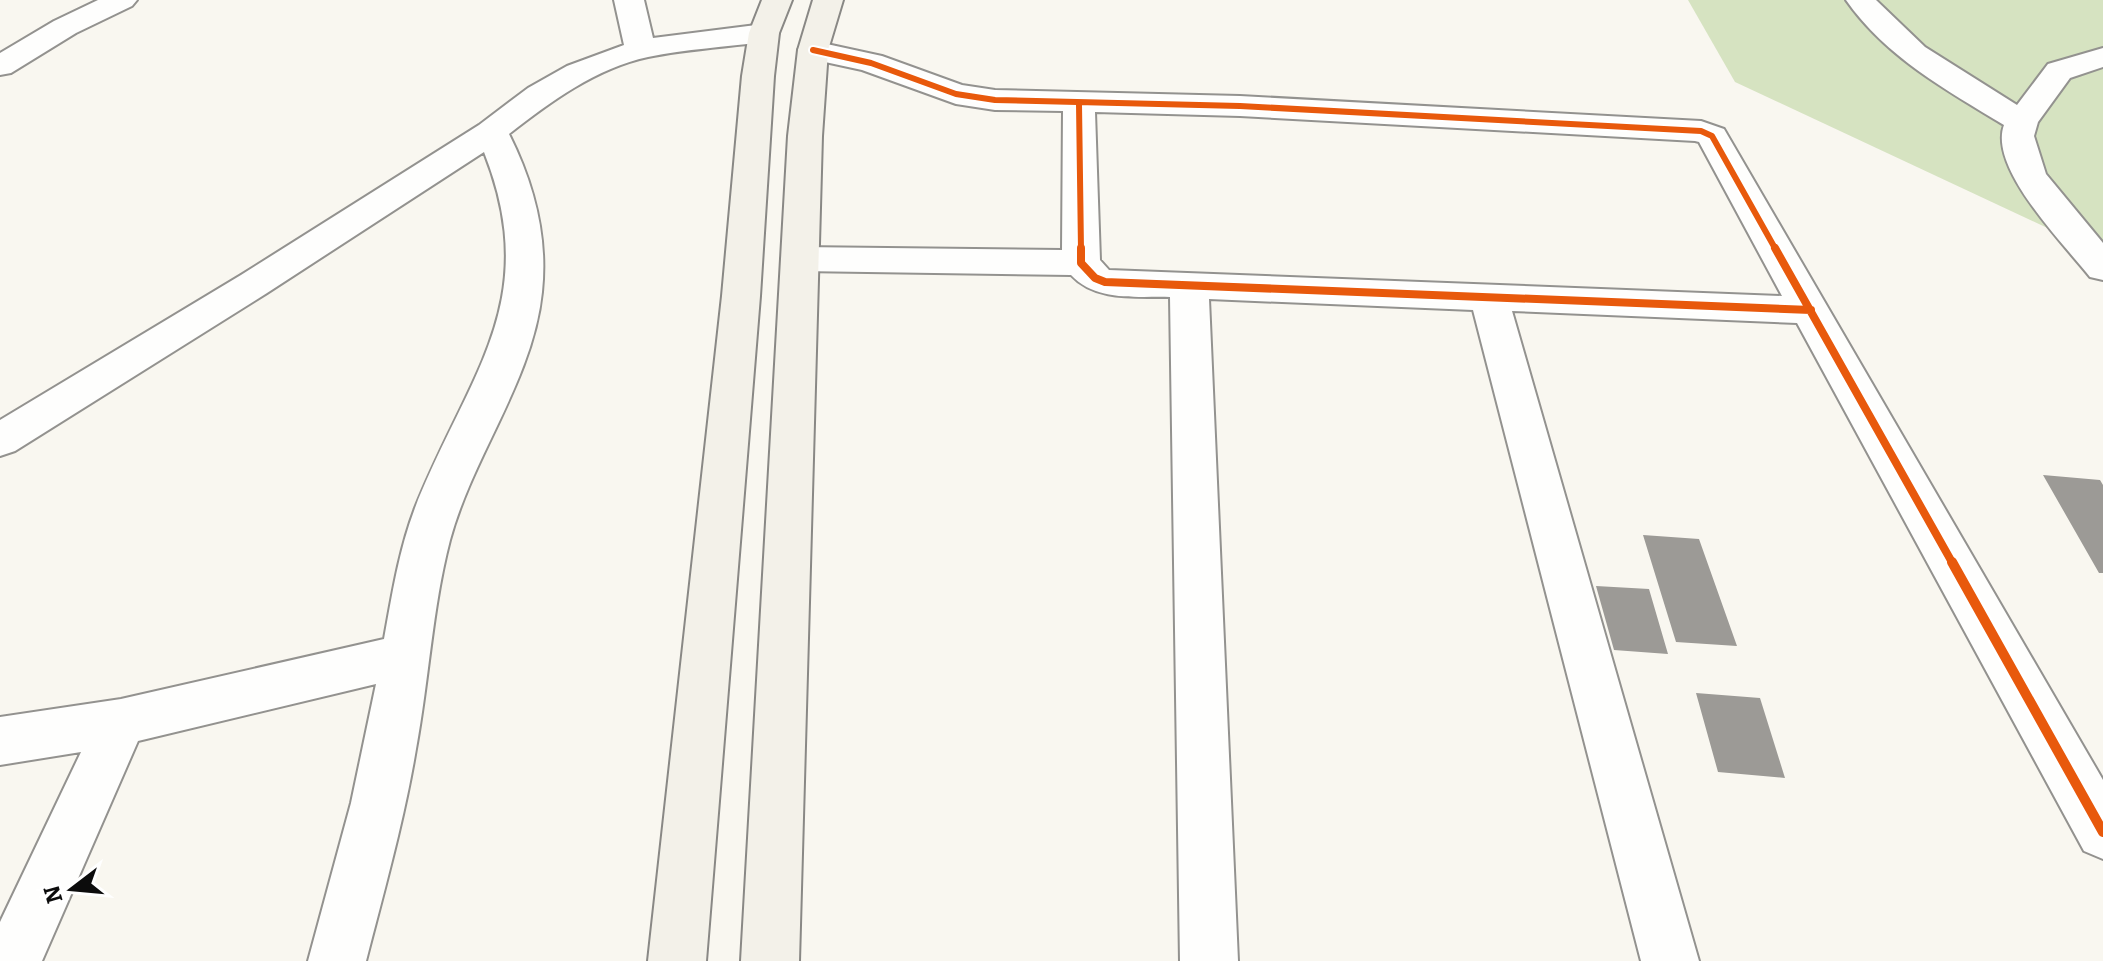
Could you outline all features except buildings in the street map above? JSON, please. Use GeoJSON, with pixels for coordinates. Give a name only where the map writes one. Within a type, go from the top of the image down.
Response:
{"type":"FeatureCollection","features":[{"type":"Feature","properties":{"kind":"main road"},"geometry":{"type":"LineString","coordinates":[[770,961],[800,259],[813,50],[828,0]]}},
{"type":"Feature","properties":{"kind":"main road"},"geometry":{"type":"LineString","coordinates":[[677,961],[771,17]]}},
{"type":"Feature","properties":{"kind":"street"},"geometry":{"type":"LineString","coordinates":[[0,66],[65,27],[122,0]]}},
{"type":"Feature","properties":{"kind":"street"},"geometry":{"type":"LineString","coordinates":[[629,0],[640,49]]}},
{"type":"Feature","properties":{"kind":"street"},"geometry":{"type":"LineString","coordinates":[[1861,0],[1880,28],[1942,74],[2022,122]]}},
{"type":"Feature","properties":{"kind":"street"},"geometry":{"type":"LineString","coordinates":[[0,440],[254,284],[491,132],[539,95],[578,73],[640,49],[771,17]]}},
{"type":"Feature","properties":{"kind":"street"},"geometry":{"type":"LineString","coordinates":[[813,50],[871,63],[956,94],[995,100],[1240,106],[1701,131],[1712,136],[2103,832]]}},
{"type":"Feature","properties":{"kind":"street"},"geometry":{"type":"LineString","coordinates":[[2103,57],[2059,71],[2022,122],[2017,136],[2029,176],[2103,268]]}},
{"type":"Feature","properties":{"kind":"street"},"geometry":{"type":"LineString","coordinates":[[1079,104],[1081,263],[1095,278],[1105,282],[1811,310]]}},
{"type":"Feature","properties":{"kind":"street"},"geometry":{"type":"LineString","coordinates":[[337,961],[389,752],[431,528],[468,434],[497,379],[513,336],[523,296],[526,263],[517,192],[506,160],[491,132]]}},
{"type":"Feature","properties":{"kind":"street"},"geometry":{"type":"LineString","coordinates":[[800,259],[1081,263]]}},
{"type":"Feature","properties":{"kind":"street"},"geometry":{"type":"LineString","coordinates":[[1189,284],[1209,961]]}},
{"type":"Feature","properties":{"kind":"street"},"geometry":{"type":"LineString","coordinates":[[1489,299],[1670,961]]}},
{"type":"Feature","properties":{"kind":"street"},"geometry":{"type":"LineString","coordinates":[[0,741],[121,722],[406,655]]}},
{"type":"Feature","properties":{"kind":"street"},"geometry":{"type":"LineString","coordinates":[[12,961],[121,722]]}},
{"type":"Feature","properties":{"kind":"green space"},"geometry":{"type":"Polygon","coordinates":[[[1688,0],[2103,0],[2103,254],[1735,82],[1688,0]]]}},
{"type":"Feature","properties":{"kind":"cycle path"},"geometry":{"type":"LineString","coordinates":[[813,50],[871,63],[956,94],[995,100],[1240,106],[1701,131],[1712,136],[2103,832]]}},
{"type":"Feature","properties":{"kind":"cycle path"},"geometry":{"type":"LineString","coordinates":[[1079,104],[1081,263],[1095,278],[1105,282],[1811,310]]}}]}
